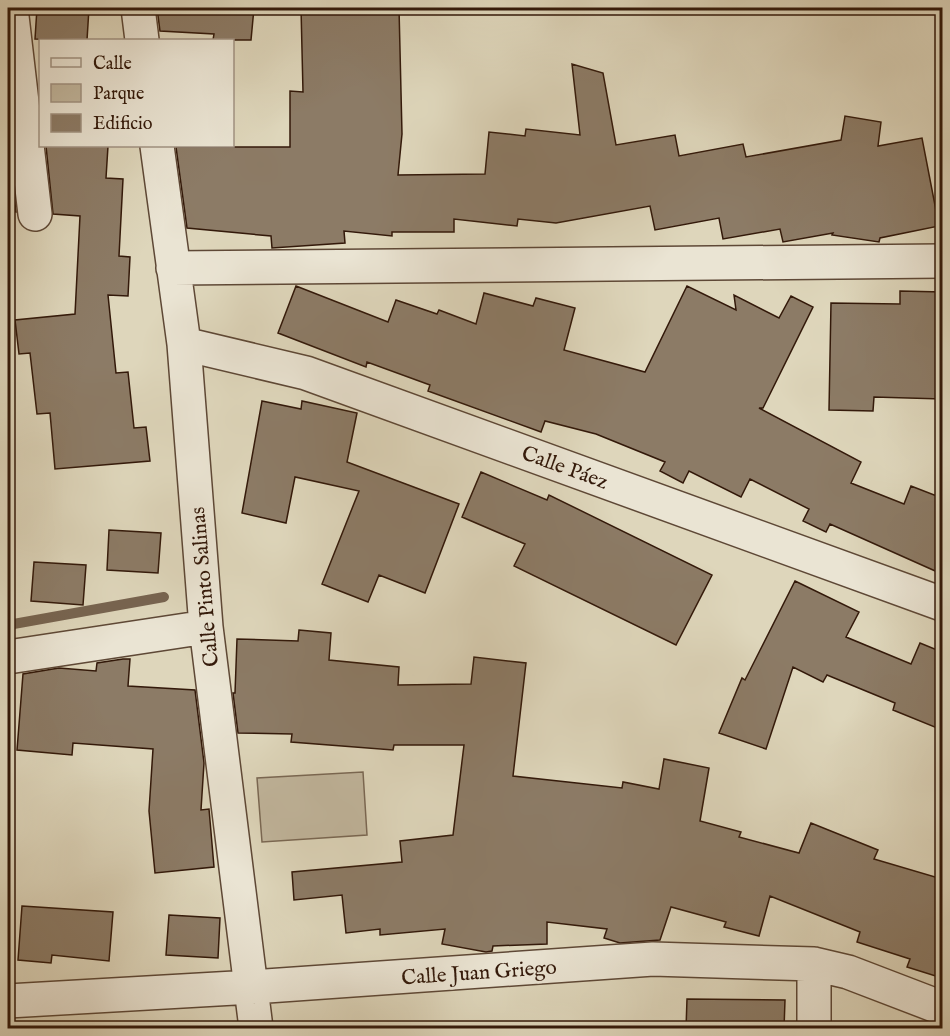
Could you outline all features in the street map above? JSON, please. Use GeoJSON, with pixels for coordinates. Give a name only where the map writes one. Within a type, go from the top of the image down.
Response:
{"type":"FeatureCollection","features":[{"type":"Feature","properties":{"kind":"street"},"geometry":{"type":"LineString","coordinates":[[11,8],[35,214]]}},
{"type":"Feature","properties":{"kind":"street"},"geometry":{"type":"LineString","coordinates":[[138,8],[142,39]]}},
{"type":"Feature","properties":{"kind":"street","name":"Calle Pinto Salinas"},"geometry":{"type":"LineString","coordinates":[[157,147],[184,344],[206,627],[256,1029]]}},
{"type":"Feature","properties":{"kind":"street"},"geometry":{"type":"LineString","coordinates":[[173,268],[942,261]]}},
{"type":"Feature","properties":{"kind":"street","name":"Calle Páez"},"geometry":{"type":"LineString","coordinates":[[184,344],[306,373],[942,604]]}},
{"type":"Feature","properties":{"kind":"street"},"geometry":{"type":"LineString","coordinates":[[8,657],[206,627]]}},
{"type":"Feature","properties":{"kind":"street","name":"Calle Juan Griego"},"geometry":{"type":"LineString","coordinates":[[8,1001],[653,960],[814,964],[848,972],[942,1008]]}},
{"type":"Feature","properties":{"kind":"street"},"geometry":{"type":"LineString","coordinates":[[814,964],[814,1029]]}},
{"type":"Feature","properties":{"kind":"green space"},"geometry":{"type":"Polygon","coordinates":[[[363,772],[367,835],[262,842],[257,778],[363,772]]]}},
{"type":"Feature","properties":{"kind":"building"},"geometry":{"type":"Polygon","coordinates":[[[37,8],[89,8],[87,39],[35,39],[37,8]]]}},
{"type":"Feature","properties":{"kind":"building"},"geometry":{"type":"Polygon","coordinates":[[[157,8],[254,8],[251,40],[213,39],[214,34],[160,31],[157,8]]]}},
{"type":"Feature","properties":{"kind":"building"},"geometry":{"type":"Polygon","coordinates":[[[301,8],[399,8],[402,134],[398,175],[485,174],[489,132],[525,136],[526,129],[580,135],[572,64],[603,73],[616,145],[675,135],[679,156],[743,144],[746,157],[841,140],[845,116],[881,122],[878,146],[922,138],[939,226],[880,238],[879,242],[832,235],[833,233],[783,242],[780,229],[723,239],[719,218],[655,230],[650,206],[556,223],[518,219],[517,226],[454,219],[454,232],[392,232],[392,236],[344,231],[345,243],[272,248],[271,236],[187,228],[176,147],[290,147],[290,91],[303,92],[301,8]]]}},
{"type":"Feature","properties":{"kind":"building"},"geometry":{"type":"Polygon","coordinates":[[[8,146],[16,212],[8,211],[8,146]]]}},
{"type":"Feature","properties":{"kind":"building"},"geometry":{"type":"Polygon","coordinates":[[[46,147],[108,147],[106,178],[123,179],[119,256],[130,257],[128,296],[108,295],[116,373],[128,372],[134,428],[146,427],[150,461],[55,469],[50,413],[37,414],[30,353],[19,354],[15,320],[75,314],[80,216],[53,214],[46,147]]]}},
{"type":"Feature","properties":{"kind":"building"},"geometry":{"type":"Polygon","coordinates":[[[296,286],[388,322],[396,300],[437,314],[439,310],[476,324],[484,293],[533,306],[536,298],[575,308],[564,350],[645,372],[687,286],[736,310],[734,295],[779,318],[791,296],[813,307],[763,408],[759,408],[861,462],[851,483],[904,504],[911,486],[942,498],[942,574],[830,524],[826,532],[803,521],[809,509],[750,479],[741,497],[689,471],[683,483],[660,471],[665,462],[596,434],[545,421],[541,432],[428,391],[430,385],[367,362],[366,367],[278,333],[296,286]]]}},
{"type":"Feature","properties":{"kind":"building"},"geometry":{"type":"Polygon","coordinates":[[[900,291],[942,292],[942,399],[874,397],[873,411],[829,410],[831,303],[900,304],[900,291]]]}},
{"type":"Feature","properties":{"kind":"building"},"geometry":{"type":"Polygon","coordinates":[[[262,401],[301,409],[302,401],[357,413],[347,462],[459,504],[425,593],[379,575],[368,602],[322,584],[359,491],[295,477],[286,523],[242,513],[262,401]]]}},
{"type":"Feature","properties":{"kind":"building"},"geometry":{"type":"Polygon","coordinates":[[[481,472],[547,500],[549,495],[712,575],[676,645],[514,566],[525,544],[462,517],[481,472]]]}},
{"type":"Feature","properties":{"kind":"building"},"geometry":{"type":"Polygon","coordinates":[[[109,530],[161,533],[158,573],[107,570],[109,530]]]}},
{"type":"Feature","properties":{"kind":"building"},"geometry":{"type":"Polygon","coordinates":[[[34,562],[86,565],[83,605],[31,601],[34,562]]]}},
{"type":"Feature","properties":{"kind":"building"},"geometry":{"type":"Polygon","coordinates":[[[795,581],[859,612],[846,637],[911,664],[920,643],[942,652],[942,730],[893,710],[895,703],[827,675],[823,682],[793,667],[766,749],[719,733],[742,678],[745,680],[795,581]]]}},
{"type":"Feature","properties":{"kind":"building"},"geometry":{"type":"Polygon","coordinates":[[[299,630],[331,633],[329,660],[399,667],[398,685],[471,684],[474,657],[526,663],[513,776],[622,788],[623,782],[659,789],[664,759],[709,768],[700,821],[741,832],[739,837],[799,853],[811,823],[878,850],[874,859],[942,879],[942,978],[907,967],[910,959],[857,942],[860,932],[770,896],[759,936],[724,927],[726,922],[671,907],[660,940],[620,943],[604,938],[607,929],[547,922],[547,944],[493,946],[492,951],[486,952],[442,944],[445,929],[380,935],[380,929],[346,933],[342,895],[294,900],[292,872],[402,862],[400,841],[453,835],[464,745],[394,745],[393,750],[291,742],[292,734],[238,733],[233,693],[235,693],[237,639],[298,641],[299,630]]]}},
{"type":"Feature","properties":{"kind":"building"},"geometry":{"type":"Polygon","coordinates":[[[130,659],[128,686],[195,690],[204,763],[201,810],[209,809],[214,867],[155,873],[149,811],[153,749],[73,743],[72,755],[17,750],[23,674],[59,668],[96,671],[97,663],[130,659]]]}},
{"type":"Feature","properties":{"kind":"building"},"geometry":{"type":"Polygon","coordinates":[[[22,906],[113,912],[109,961],[52,955],[51,963],[18,960],[22,906]]]}},
{"type":"Feature","properties":{"kind":"building"},"geometry":{"type":"Polygon","coordinates":[[[169,915],[220,918],[218,958],[166,955],[169,915]]]}},
{"type":"Feature","properties":{"kind":"building"},"geometry":{"type":"Polygon","coordinates":[[[687,999],[785,1000],[784,1029],[686,1029],[687,999]]]}},
{"type":"Feature","properties":{"kind":"waterway"},"geometry":{"type":"LineString","coordinates":[[8,625],[164,597]]}}]}
